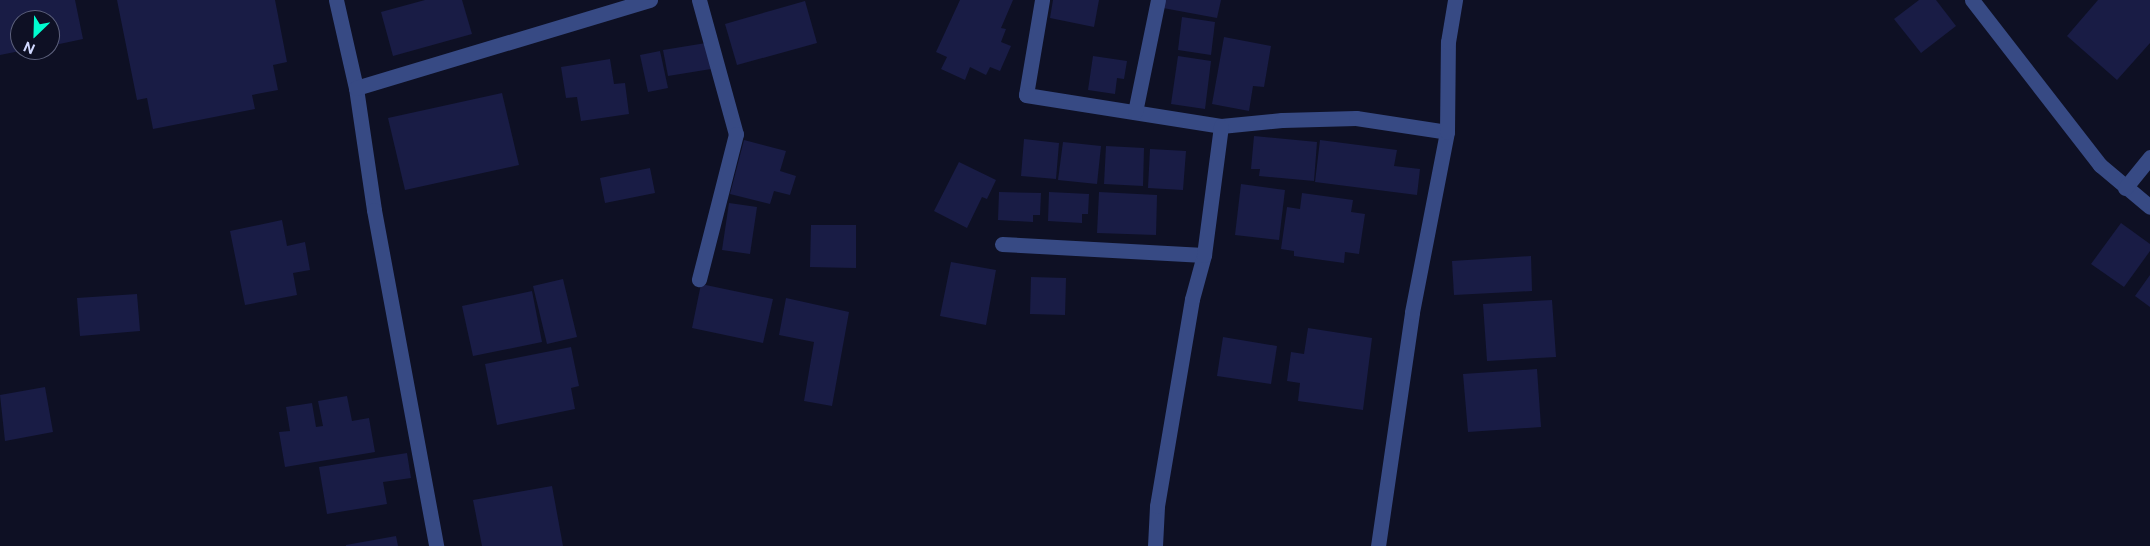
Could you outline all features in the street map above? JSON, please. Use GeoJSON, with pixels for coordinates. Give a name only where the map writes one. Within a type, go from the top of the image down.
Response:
{"type":"FeatureCollection","features":[{"type":"Feature","properties":{"kind":"street"},"geometry":{"type":"LineString","coordinates":[[336,0],[356,88],[374,210],[436,546]]}},
{"type":"Feature","properties":{"kind":"street"},"geometry":{"type":"LineString","coordinates":[[356,88],[650,0]]}},
{"type":"Feature","properties":{"kind":"street"},"geometry":{"type":"LineString","coordinates":[[699,0],[736,134],[699,279]]}},
{"type":"Feature","properties":{"kind":"street"},"geometry":{"type":"LineString","coordinates":[[1042,0],[1026,95],[1221,126],[1282,120],[1356,118],[1447,132]]}},
{"type":"Feature","properties":{"kind":"street"},"geometry":{"type":"LineString","coordinates":[[1135,112],[1158,0]]}},
{"type":"Feature","properties":{"kind":"street"},"geometry":{"type":"LineString","coordinates":[[1378,546],[1412,312],[1447,132],[1448,42],[1454,0]]}},
{"type":"Feature","properties":{"kind":"street"},"geometry":{"type":"LineString","coordinates":[[1972,0],[2100,165],[2150,207]]}},
{"type":"Feature","properties":{"kind":"street"},"geometry":{"type":"LineString","coordinates":[[1155,546],[1157,506],[1192,299],[1204,255],[1221,126]]}},
{"type":"Feature","properties":{"kind":"street"},"geometry":{"type":"LineString","coordinates":[[2126,188],[2150,157]]}},
{"type":"Feature","properties":{"kind":"street"},"geometry":{"type":"LineString","coordinates":[[1002,244],[1204,255]]}},
{"type":"Feature","properties":{"kind":"building"},"geometry":{"type":"Polygon","coordinates":[[[0,0],[75,0],[83,39],[60,44],[60,10],[10,10],[10,53],[0,55],[0,0]]]}},
{"type":"Feature","properties":{"kind":"building"},"geometry":{"type":"Polygon","coordinates":[[[117,0],[275,0],[287,62],[273,65],[278,90],[252,95],[255,109],[153,129],[147,98],[137,100],[117,0]]]}},
{"type":"Feature","properties":{"kind":"building"},"geometry":{"type":"Polygon","coordinates":[[[425,0],[462,0],[472,34],[393,56],[381,12],[425,0]]]}},
{"type":"Feature","properties":{"kind":"building"},"geometry":{"type":"Polygon","coordinates":[[[960,0],[1013,0],[1001,28],[1006,29],[1001,42],[1011,46],[1000,71],[990,67],[986,75],[970,67],[965,80],[941,69],[947,57],[936,52],[960,0]]]}},
{"type":"Feature","properties":{"kind":"building"},"geometry":{"type":"Polygon","coordinates":[[[1053,0],[1099,0],[1094,27],[1050,18],[1053,0]]]}},
{"type":"Feature","properties":{"kind":"building"},"geometry":{"type":"Polygon","coordinates":[[[1165,0],[1221,0],[1217,18],[1163,8],[1165,0]]]}},
{"type":"Feature","properties":{"kind":"building"},"geometry":{"type":"Polygon","coordinates":[[[1919,0],[1936,0],[1956,26],[1921,53],[1894,19],[1919,0]]]}},
{"type":"Feature","properties":{"kind":"building"},"geometry":{"type":"Polygon","coordinates":[[[2098,0],[2150,0],[2150,43],[2117,80],[2067,36],[2098,0]]]}},
{"type":"Feature","properties":{"kind":"building"},"geometry":{"type":"Polygon","coordinates":[[[805,1],[817,43],[737,65],[725,24],[805,1]]]}},
{"type":"Feature","properties":{"kind":"building"},"geometry":{"type":"Polygon","coordinates":[[[1182,17],[1215,22],[1211,55],[1178,50],[1182,17]]]}},
{"type":"Feature","properties":{"kind":"building"},"geometry":{"type":"Polygon","coordinates":[[[1224,37],[1271,46],[1264,87],[1253,86],[1249,111],[1212,104],[1224,37]]]}},
{"type":"Feature","properties":{"kind":"building"},"geometry":{"type":"Polygon","coordinates":[[[706,43],[711,69],[668,76],[663,50],[706,43]]]}},
{"type":"Feature","properties":{"kind":"building"},"geometry":{"type":"Polygon","coordinates":[[[660,51],[668,88],[648,92],[640,55],[660,51]]]}},
{"type":"Feature","properties":{"kind":"building"},"geometry":{"type":"Polygon","coordinates":[[[1093,56],[1127,61],[1124,79],[1117,78],[1115,94],[1088,90],[1093,56]]]}},
{"type":"Feature","properties":{"kind":"building"},"geometry":{"type":"Polygon","coordinates":[[[1178,56],[1211,61],[1205,109],[1171,104],[1178,56]]]}},
{"type":"Feature","properties":{"kind":"building"},"geometry":{"type":"Polygon","coordinates":[[[610,59],[614,84],[625,83],[629,114],[581,121],[577,97],[566,98],[561,67],[610,59]]]}},
{"type":"Feature","properties":{"kind":"building"},"geometry":{"type":"Polygon","coordinates":[[[502,93],[519,165],[405,190],[388,118],[502,93]]]}},
{"type":"Feature","properties":{"kind":"building"},"geometry":{"type":"Polygon","coordinates":[[[1254,136],[1317,142],[1314,181],[1259,176],[1260,169],[1251,169],[1254,136]]]}},
{"type":"Feature","properties":{"kind":"building"},"geometry":{"type":"Polygon","coordinates":[[[1024,139],[1059,143],[1056,179],[1021,176],[1024,139]]]}},
{"type":"Feature","properties":{"kind":"building"},"geometry":{"type":"Polygon","coordinates":[[[744,140],[786,151],[780,171],[796,176],[790,195],[774,191],[770,204],[730,194],[744,140]]]}},
{"type":"Feature","properties":{"kind":"building"},"geometry":{"type":"Polygon","coordinates":[[[1320,140],[1397,150],[1394,166],[1420,169],[1417,195],[1315,182],[1320,140]]]}},
{"type":"Feature","properties":{"kind":"building"},"geometry":{"type":"Polygon","coordinates":[[[1063,142],[1101,146],[1097,184],[1058,180],[1063,142]]]}},
{"type":"Feature","properties":{"kind":"building"},"geometry":{"type":"Polygon","coordinates":[[[1106,146],[1144,148],[1143,186],[1104,184],[1106,146]]]}},
{"type":"Feature","properties":{"kind":"building"},"geometry":{"type":"Polygon","coordinates":[[[1150,149],[1186,151],[1183,190],[1148,188],[1150,149]]]}},
{"type":"Feature","properties":{"kind":"building"},"geometry":{"type":"Polygon","coordinates":[[[959,162],[996,180],[987,199],[982,197],[967,228],[934,211],[959,162]]]}},
{"type":"Feature","properties":{"kind":"building"},"geometry":{"type":"Polygon","coordinates":[[[650,168],[655,193],[605,203],[600,178],[650,168]]]}},
{"type":"Feature","properties":{"kind":"building"},"geometry":{"type":"Polygon","coordinates":[[[1241,184],[1285,190],[1279,240],[1235,235],[1241,184]]]}},
{"type":"Feature","properties":{"kind":"building"},"geometry":{"type":"Polygon","coordinates":[[[999,192],[1041,193],[1040,215],[1033,215],[1033,222],[998,220],[999,192]]]}},
{"type":"Feature","properties":{"kind":"building"},"geometry":{"type":"Polygon","coordinates":[[[1049,192],[1089,194],[1088,214],[1082,214],[1082,223],[1048,221],[1049,192]]]}},
{"type":"Feature","properties":{"kind":"building"},"geometry":{"type":"Polygon","coordinates":[[[1099,192],[1157,195],[1156,235],[1097,233],[1099,192]]]}},
{"type":"Feature","properties":{"kind":"building"},"geometry":{"type":"Polygon","coordinates":[[[1302,193],[1353,200],[1351,212],[1365,214],[1359,254],[1345,252],[1344,263],[1294,256],[1294,251],[1281,249],[1287,207],[1300,209],[1302,193]]]}},
{"type":"Feature","properties":{"kind":"building"},"geometry":{"type":"Polygon","coordinates":[[[729,203],[757,207],[750,254],[722,250],[729,203]]]}},
{"type":"Feature","properties":{"kind":"building"},"geometry":{"type":"Polygon","coordinates":[[[282,220],[287,246],[305,242],[310,270],[293,273],[297,295],[245,305],[230,231],[282,220]]]}},
{"type":"Feature","properties":{"kind":"building"},"geometry":{"type":"Polygon","coordinates":[[[2121,223],[2150,244],[2150,251],[2124,287],[2091,264],[2121,223]]]}},
{"type":"Feature","properties":{"kind":"building"},"geometry":{"type":"Polygon","coordinates":[[[811,225],[856,225],[856,268],[810,267],[811,225]]]}},
{"type":"Feature","properties":{"kind":"building"},"geometry":{"type":"Polygon","coordinates":[[[1531,256],[1532,291],[1454,295],[1452,261],[1531,256]]]}},
{"type":"Feature","properties":{"kind":"building"},"geometry":{"type":"Polygon","coordinates":[[[951,262],[996,270],[986,325],[940,316],[951,262]]]}},
{"type":"Feature","properties":{"kind":"building"},"geometry":{"type":"Polygon","coordinates":[[[2150,275],[2150,307],[2135,296],[2150,275]]]}},
{"type":"Feature","properties":{"kind":"building"},"geometry":{"type":"Polygon","coordinates":[[[1031,277],[1066,278],[1065,315],[1030,314],[1031,277]]]}},
{"type":"Feature","properties":{"kind":"building"},"geometry":{"type":"Polygon","coordinates":[[[563,279],[577,337],[547,344],[533,286],[563,279]]]}},
{"type":"Feature","properties":{"kind":"building"},"geometry":{"type":"Polygon","coordinates":[[[701,284],[773,299],[763,343],[692,328],[701,284]]]}},
{"type":"Feature","properties":{"kind":"building"},"geometry":{"type":"Polygon","coordinates":[[[532,291],[542,342],[473,356],[462,306],[532,291]]]}},
{"type":"Feature","properties":{"kind":"building"},"geometry":{"type":"Polygon","coordinates":[[[137,294],[140,331],[80,336],[77,298],[137,294]]]}},
{"type":"Feature","properties":{"kind":"building"},"geometry":{"type":"Polygon","coordinates":[[[786,298],[849,312],[832,406],[804,401],[814,342],[779,335],[786,298]]]}},
{"type":"Feature","properties":{"kind":"building"},"geometry":{"type":"Polygon","coordinates":[[[1552,300],[1556,357],[1487,361],[1483,304],[1552,300]]]}},
{"type":"Feature","properties":{"kind":"building"},"geometry":{"type":"Polygon","coordinates":[[[1308,328],[1372,338],[1363,410],[1298,401],[1300,383],[1287,381],[1291,352],[1304,354],[1308,328]]]}},
{"type":"Feature","properties":{"kind":"building"},"geometry":{"type":"Polygon","coordinates":[[[1223,337],[1277,346],[1271,384],[1217,376],[1223,337]]]}},
{"type":"Feature","properties":{"kind":"building"},"geometry":{"type":"Polygon","coordinates":[[[571,347],[579,386],[571,388],[575,409],[497,425],[485,364],[571,347]]]}},
{"type":"Feature","properties":{"kind":"building"},"geometry":{"type":"Polygon","coordinates":[[[1537,369],[1541,427],[1468,432],[1463,374],[1537,369]]]}},
{"type":"Feature","properties":{"kind":"building"},"geometry":{"type":"Polygon","coordinates":[[[45,387],[53,432],[5,441],[0,395],[45,387]]]}},
{"type":"Feature","properties":{"kind":"building"},"geometry":{"type":"Polygon","coordinates":[[[347,396],[352,421],[369,418],[375,452],[285,467],[279,432],[290,431],[286,407],[312,403],[316,427],[323,426],[318,401],[347,396]]]}},
{"type":"Feature","properties":{"kind":"building"},"geometry":{"type":"Polygon","coordinates":[[[407,453],[411,478],[383,482],[387,504],[327,514],[319,467],[407,453]]]}},
{"type":"Feature","properties":{"kind":"building"},"geometry":{"type":"Polygon","coordinates":[[[552,486],[563,546],[482,546],[473,500],[552,486]]]}},
{"type":"Feature","properties":{"kind":"building"},"geometry":{"type":"Polygon","coordinates":[[[396,536],[398,546],[346,546],[346,545],[396,536]]]}}]}
